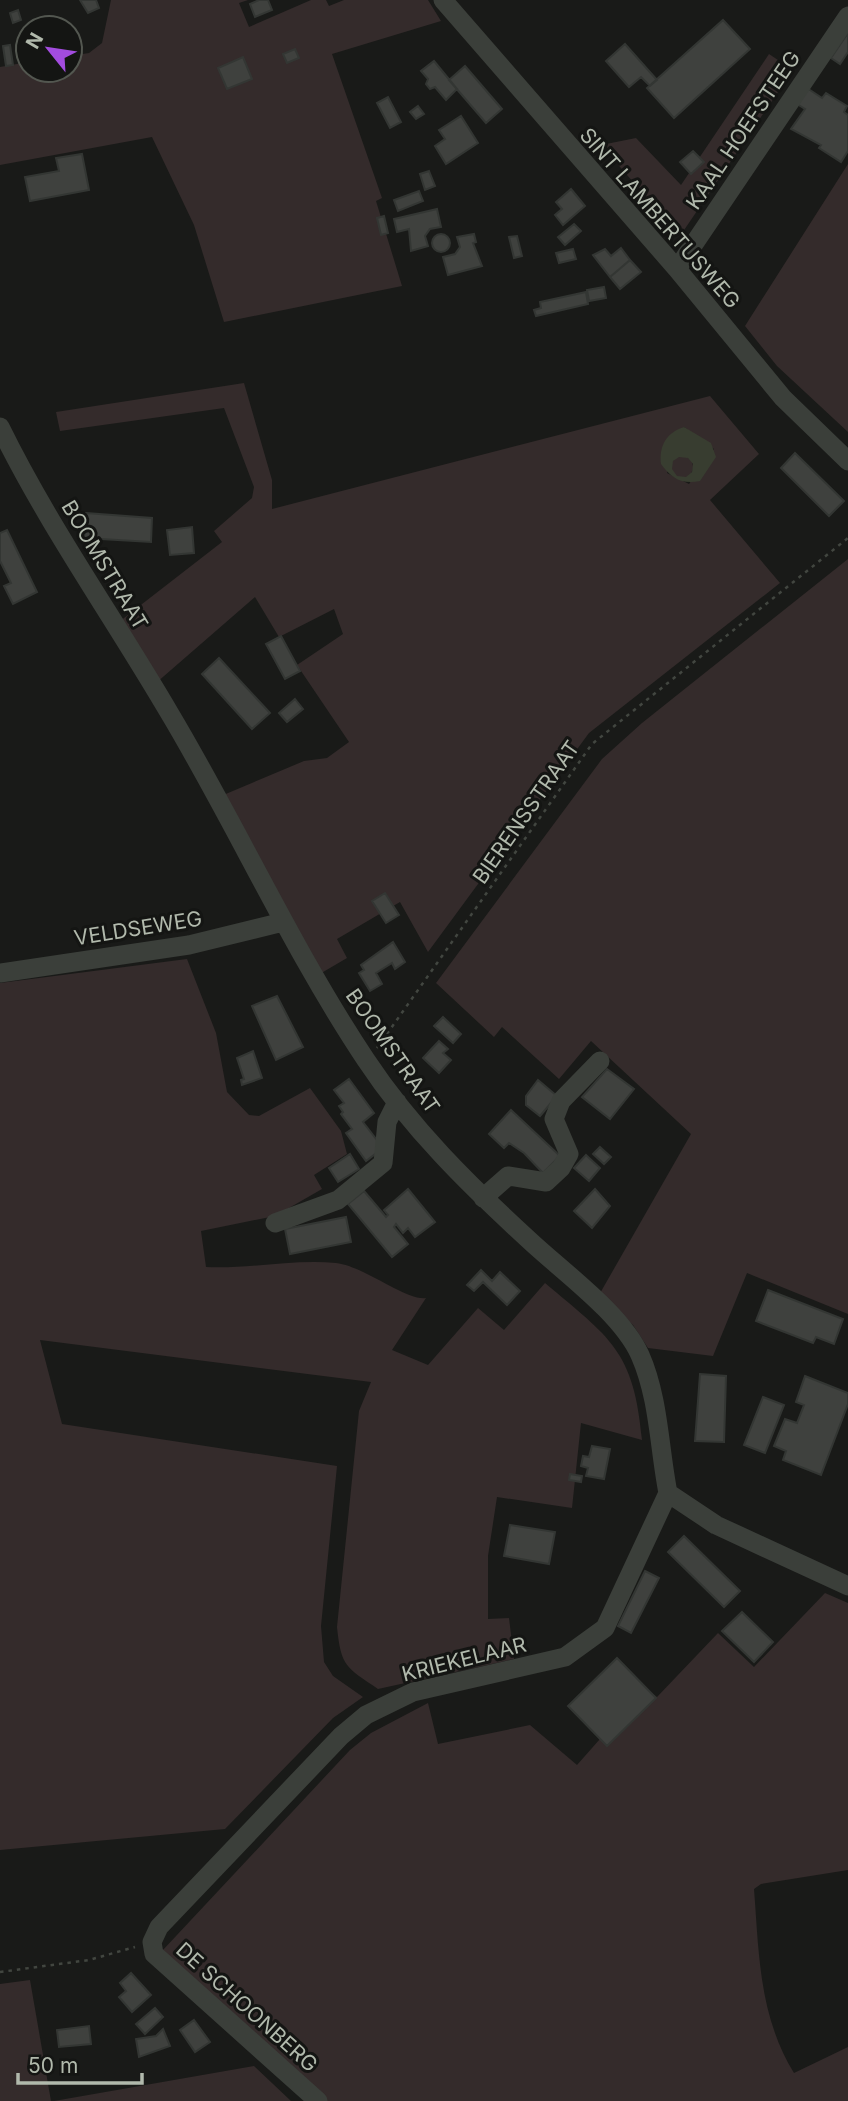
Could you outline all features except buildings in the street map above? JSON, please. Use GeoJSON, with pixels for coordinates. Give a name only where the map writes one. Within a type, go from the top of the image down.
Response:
{"type":"FeatureCollection","features":[{"type":"Feature","properties":{"kind":"street","name":"SINT LAMBERTUSWEG"},"geometry":{"type":"LineString","coordinates":[[443,0],[677,269],[783,398],[848,461]]}},
{"type":"Feature","properties":{"kind":"street","name":"KAAL HOEFSTEEG"},"geometry":{"type":"LineString","coordinates":[[677,269],[848,16]]}},
{"type":"Feature","properties":{"kind":"street","name":"BOOMSTRAAT"},"geometry":{"type":"LineString","coordinates":[[0,427],[19,465],[100,603],[171,714],[283,922],[367,1062],[455,1172],[612,1317],[639,1353],[653,1395],[668,1493]]}},
{"type":"Feature","properties":{"kind":"street","name":"VELDSEWEG"},"geometry":{"type":"LineString","coordinates":[[0,973],[189,945],[283,922]]}},
{"type":"Feature","properties":{"kind":"street"},"geometry":{"type":"LineString","coordinates":[[483,1198],[508,1176],[546,1181],[561,1168],[569,1154],[554,1119],[561,1101],[600,1061]]}},
{"type":"Feature","properties":{"kind":"street"},"geometry":{"type":"LineString","coordinates":[[275,1223],[338,1200],[383,1163],[387,1122],[397,1102]]}},
{"type":"Feature","properties":{"kind":"street"},"geometry":{"type":"LineString","coordinates":[[668,1493],[716,1525],[848,1586]]}},
{"type":"Feature","properties":{"kind":"street","name":"KRIEKELAAR"},"geometry":{"type":"LineString","coordinates":[[152,1942],[159,1927],[341,1736],[366,1714],[413,1692],[565,1657],[588,1644],[605,1628],[668,1493]]}},
{"type":"Feature","properties":{"kind":"street","name":"DE SCHOONBERG"},"geometry":{"type":"LineString","coordinates":[[152,1942],[154,1954],[318,2101]]}},
{"type":"Feature","properties":{"kind":"path","name":"BIERENSSTRAAT"},"geometry":{"type":"LineString","coordinates":[[367,1062],[592,744],[848,538]]}},
{"type":"Feature","properties":{"kind":"path"},"geometry":{"type":"LineString","coordinates":[[0,1972],[89,1960],[152,1942]]}},
{"type":"Feature","properties":{"kind":"shaded area"},"geometry":{"type":"Polygon","coordinates":[[[111,0],[248,0],[239,3],[249,27],[311,0],[326,0],[329,6],[344,0],[428,0],[441,21],[332,54],[382,198],[376,201],[402,286],[224,322],[194,225],[152,137],[0,165],[0,67],[14,64],[14,84],[84,84],[84,54],[102,43],[111,0]]]}},
{"type":"Feature","properties":{"kind":"shaded area"},"geometry":{"type":"Polygon","coordinates":[[[769,54],[793,70],[680,236],[601,145],[636,138],[681,185],[769,54]]]}},
{"type":"Feature","properties":{"kind":"shaded area"},"geometry":{"type":"Polygon","coordinates":[[[848,164],[848,432],[777,366],[745,326],[848,164]]]}},
{"type":"Feature","properties":{"kind":"shaded area"},"geometry":{"type":"Polygon","coordinates":[[[244,383],[272,480],[272,509],[710,396],[759,454],[710,500],[780,583],[589,733],[428,952],[400,902],[337,939],[347,958],[318,975],[221,796],[304,761],[327,758],[349,742],[297,665],[343,634],[334,609],[279,637],[255,597],[156,683],[115,625],[222,542],[214,531],[252,498],[254,487],[224,408],[60,431],[56,412],[244,383]],[[684,427],[667,473],[689,484],[714,449],[684,427]]]}},
{"type":"Feature","properties":{"kind":"shaded area"},"geometry":{"type":"Polygon","coordinates":[[[684,427],[711,443],[716,457],[700,481],[678,479],[661,464],[661,451],[665,441],[684,427]],[[679,457],[673,461],[672,469],[677,476],[686,477],[692,472],[693,464],[688,458],[679,457]]]}},
{"type":"Feature","properties":{"kind":"shaded area"},"geometry":{"type":"Polygon","coordinates":[[[682,456],[690,459],[693,467],[690,475],[682,478],[674,475],[671,467],[674,459],[682,456]]]}},
{"type":"Feature","properties":{"kind":"shaded area"},"geometry":{"type":"Polygon","coordinates":[[[848,559],[848,1314],[747,1273],[713,1356],[648,1348],[633,1325],[599,1295],[691,1134],[591,1041],[559,1079],[502,1027],[494,1037],[436,983],[602,759],[642,723],[848,559]]]}},
{"type":"Feature","properties":{"kind":"shaded area"},"geometry":{"type":"Polygon","coordinates":[[[187,959],[216,1033],[227,1092],[249,1115],[259,1116],[310,1088],[341,1131],[347,1154],[314,1175],[322,1189],[275,1216],[201,1231],[206,1267],[336,1263],[359,1270],[407,1294],[426,1298],[392,1350],[428,1365],[478,1308],[504,1330],[545,1283],[586,1318],[615,1348],[633,1385],[642,1440],[581,1423],[572,1508],[497,1497],[488,1556],[488,1619],[509,1618],[514,1659],[378,1689],[347,1665],[337,1627],[359,1411],[371,1382],[40,1340],[62,1424],[337,1466],[321,1626],[324,1662],[333,1676],[363,1697],[333,1718],[225,1829],[0,1850],[0,983],[187,959]]]}},
{"type":"Feature","properties":{"kind":"shaded area"},"geometry":{"type":"Polygon","coordinates":[[[825,1593],[848,1603],[848,1870],[761,1884],[754,1889],[763,1984],[767,2007],[782,2051],[794,2073],[848,2047],[848,2101],[326,2101],[162,1951],[350,1750],[371,1733],[428,1703],[438,1744],[530,1725],[577,1765],[645,1688],[657,1697],[718,1633],[754,1667],[825,1593]]]}},
{"type":"Feature","properties":{"kind":"shaded area"},"geometry":{"type":"Polygon","coordinates":[[[30,1980],[51,2101],[0,2101],[0,1984],[30,1980]]]}},
{"type":"Feature","properties":{"kind":"shaded area"},"geometry":{"type":"Polygon","coordinates":[[[254,2066],[291,2101],[54,2101],[254,2066]]]}}]}
